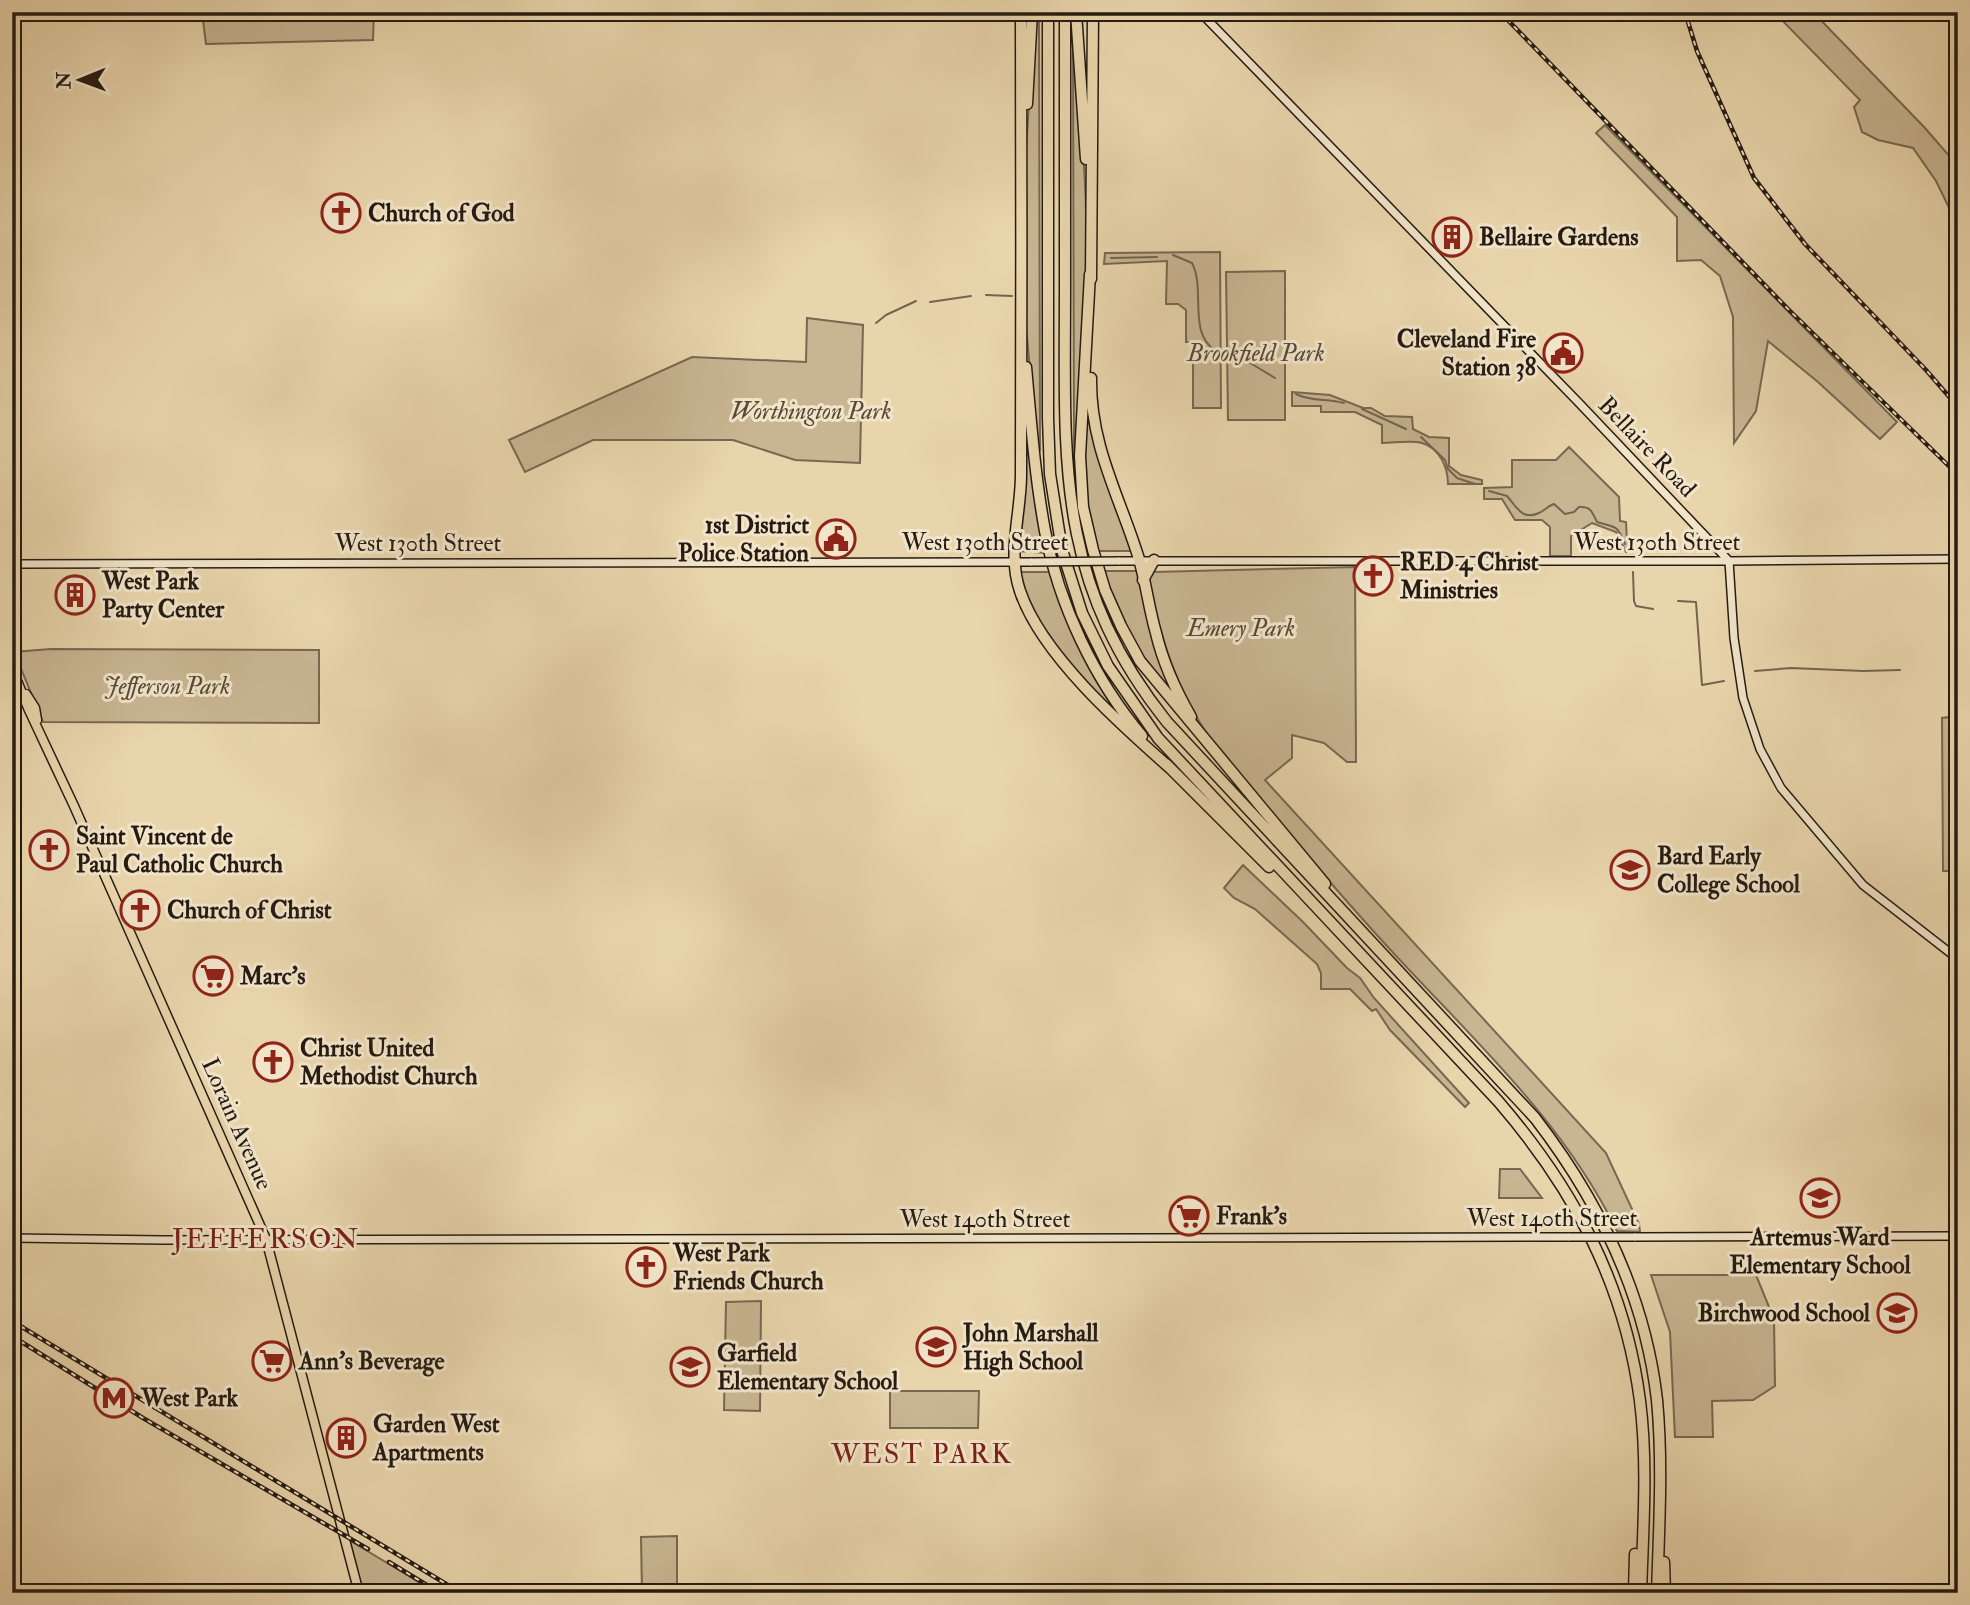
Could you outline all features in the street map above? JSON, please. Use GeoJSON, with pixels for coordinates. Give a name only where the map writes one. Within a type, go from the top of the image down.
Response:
{"type":"FeatureCollection","features":[{"type":"Feature","properties":{"kind":"highway"},"geometry":{"type":"LineString","coordinates":[[1021,12],[1021,477],[1014,562],[1018,585],[1026,605],[1052,647],[1079,680],[1137,740],[1170,768],[1344,938]]}},
{"type":"Feature","properties":{"kind":"highway"},"geometry":{"type":"LineString","coordinates":[[1021,171],[1032,12]]}},
{"type":"Feature","properties":{"kind":"highway"},"geometry":{"type":"LineString","coordinates":[[1048,12],[1049,447],[1056,524],[1068,573],[1082,613],[1099,650],[1140,714],[1177,760],[1498,1101],[1538,1149],[1572,1200],[1610,1278],[1625,1326],[1638,1388],[1643,1441],[1641,1593]]}},
{"type":"Feature","properties":{"kind":"highway"},"geometry":{"type":"LineString","coordinates":[[1065,12],[1066,450],[1074,526],[1091,590],[1119,652],[1159,712],[1185,744],[1535,1118],[1596,1208],[1627,1277],[1647,1346],[1657,1409],[1665,1593]]}},
{"type":"Feature","properties":{"kind":"highway"},"geometry":{"type":"LineString","coordinates":[[1076,12],[1090,215]]}},
{"type":"Feature","properties":{"kind":"highway"},"geometry":{"type":"LineString","coordinates":[[1093,12],[1090,395],[1093,421],[1100,453],[1139,560],[1165,663],[1183,703],[1204,738]]}},
{"type":"Feature","properties":{"kind":"highway"},"geometry":{"type":"LineString","coordinates":[[1090,274],[1080,472],[1083,506],[1093,550],[1114,612],[1135,652],[1158,685],[1374,945]]}},
{"type":"Feature","properties":{"kind":"highway"},"geometry":{"type":"LineString","coordinates":[[1022,325],[1040,498],[1049,550],[1060,587],[1080,636],[1105,684],[1137,729],[1170,768]]}},
{"type":"Feature","properties":{"kind":"highway"},"geometry":{"type":"LineString","coordinates":[[1143,581],[1154,560]]}},
{"type":"Feature","properties":{"kind":"highway"},"geometry":{"type":"LineString","coordinates":[[1634,1593],[1637,1504],[1643,1441]]}},
{"type":"Feature","properties":{"kind":"highway"},"geometry":{"type":"LineString","coordinates":[[1657,1593],[1660,1499]]}},
{"type":"Feature","properties":{"kind":"main road","name":"Lorain Avenue"},"geometry":{"type":"LineString","coordinates":[[12,668],[27,708],[74,806],[266,1239],[359,1593]]}},
{"type":"Feature","properties":{"kind":"street","name":"Bellaire Road"},"geometry":{"type":"LineString","coordinates":[[1200,12],[1729,561]]}},
{"type":"Feature","properties":{"kind":"street","name":"West 130th Street"},"geometry":{"type":"LineString","coordinates":[[12,564],[1958,559]]}},
{"type":"Feature","properties":{"kind":"street"},"geometry":{"type":"LineString","coordinates":[[1729,561],[1739,680],[1750,723],[1771,772],[1781,788],[1863,885],[1958,959]]}},
{"type":"Feature","properties":{"kind":"street","name":"West 140th Street"},"geometry":{"type":"LineString","coordinates":[[12,1238],[162,1241],[1958,1236]]}},
{"type":"Feature","properties":{"kind":"green space"},"geometry":{"type":"Polygon","coordinates":[[[202,12],[374,12],[373,40],[206,44],[202,12]]]}},
{"type":"Feature","properties":{"kind":"green space"},"geometry":{"type":"Polygon","coordinates":[[[1035,12],[1039,12],[1040,450],[1037,450],[1025,314],[1025,165],[1035,12]]]}},
{"type":"Feature","properties":{"kind":"green space"},"geometry":{"type":"Polygon","coordinates":[[[1774,12],[1813,12],[1925,128],[1958,166],[1958,216],[1954,218],[1936,181],[1913,148],[1878,140],[1862,132],[1854,107],[1860,100],[1774,12]]]}},
{"type":"Feature","properties":{"kind":"green space"},"geometry":{"type":"Polygon","coordinates":[[[1075,46],[1086,242],[1077,457],[1074,457],[1075,46]]]}},
{"type":"Feature","properties":{"kind":"green space"},"geometry":{"type":"Polygon","coordinates":[[[1605,125],[1897,422],[1880,439],[1768,341],[1756,411],[1734,443],[1733,317],[1720,276],[1701,260],[1677,261],[1677,217],[1596,133],[1605,125]]]}},
{"type":"Feature","properties":{"kind":"green space"},"geometry":{"type":"Polygon","coordinates":[[[1220,252],[1221,408],[1193,408],[1193,342],[1186,342],[1186,310],[1178,304],[1166,304],[1167,261],[1104,264],[1105,253],[1220,252]]]}},
{"type":"Feature","properties":{"kind":"green space","name":"Brookfield Park"},"geometry":{"type":"Polygon","coordinates":[[[1285,271],[1285,420],[1228,420],[1226,272],[1285,271]]]}},
{"type":"Feature","properties":{"kind":"green space","name":"Worthington Park"},"geometry":{"type":"Polygon","coordinates":[[[807,318],[863,325],[860,463],[795,460],[733,440],[593,440],[525,472],[509,440],[692,357],[806,362],[807,318]]]}},
{"type":"Feature","properties":{"kind":"green space"},"geometry":{"type":"Polygon","coordinates":[[[1089,376],[1089,417],[1098,456],[1130,551],[1096,551],[1086,499],[1083,454],[1089,376]]]}},
{"type":"Feature","properties":{"kind":"green space"},"geometry":{"type":"Polygon","coordinates":[[[1292,392],[1330,395],[1363,408],[1371,408],[1385,416],[1412,417],[1413,429],[1429,437],[1449,438],[1449,466],[1461,475],[1482,480],[1482,484],[1448,484],[1442,459],[1434,449],[1422,443],[1382,443],[1382,425],[1355,412],[1321,412],[1321,406],[1292,406],[1292,392]]]}},
{"type":"Feature","properties":{"kind":"green space"},"geometry":{"type":"Polygon","coordinates":[[[1023,394],[1046,553],[1018,551],[1026,478],[1023,394]]]}},
{"type":"Feature","properties":{"kind":"green space"},"geometry":{"type":"Polygon","coordinates":[[[1569,447],[1619,497],[1620,521],[1626,522],[1627,541],[1632,552],[1626,552],[1616,532],[1592,523],[1571,536],[1571,556],[1550,556],[1550,527],[1542,520],[1515,520],[1502,499],[1484,499],[1484,488],[1512,487],[1512,460],[1556,460],[1569,447]]]}},
{"type":"Feature","properties":{"kind":"green space","name":"Emery Park"},"geometry":{"type":"Polygon","coordinates":[[[1355,567],[1356,762],[1347,762],[1324,743],[1292,735],[1292,758],[1265,780],[1606,1153],[1639,1224],[1640,1232],[1617,1231],[1596,1192],[1546,1120],[1489,1054],[1350,905],[1211,740],[1188,702],[1172,665],[1148,583],[1153,572],[1355,567]]]}},
{"type":"Feature","properties":{"kind":"green space"},"geometry":{"type":"Polygon","coordinates":[[[1101,571],[1137,571],[1177,698],[1150,670],[1120,619],[1101,571]]]}},
{"type":"Feature","properties":{"kind":"green space"},"geometry":{"type":"Polygon","coordinates":[[[1018,572],[1050,572],[1083,651],[1127,724],[1077,673],[1049,637],[1026,596],[1018,572]]]}},
{"type":"Feature","properties":{"kind":"green space","name":"Jefferson Park"},"geometry":{"type":"Polygon","coordinates":[[[51,649],[319,650],[319,723],[43,722],[14,652],[51,649]]]}},
{"type":"Feature","properties":{"kind":"green space"},"geometry":{"type":"Polygon","coordinates":[[[1958,716],[1958,871],[1943,871],[1942,718],[1958,716]]]}},
{"type":"Feature","properties":{"kind":"green space"},"geometry":{"type":"Polygon","coordinates":[[[1243,865],[1360,978],[1374,998],[1469,1103],[1465,1107],[1390,1030],[1376,1009],[1372,1011],[1350,989],[1321,989],[1321,973],[1317,964],[1255,909],[1234,898],[1224,888],[1243,865]]]}},
{"type":"Feature","properties":{"kind":"green space"},"geometry":{"type":"Polygon","coordinates":[[[1500,1169],[1520,1169],[1542,1198],[1499,1198],[1500,1169]]]}},
{"type":"Feature","properties":{"kind":"green space"},"geometry":{"type":"Polygon","coordinates":[[[1651,1275],[1756,1275],[1774,1319],[1775,1386],[1753,1400],[1712,1401],[1713,1437],[1675,1437],[1670,1332],[1651,1275]]]}},
{"type":"Feature","properties":{"kind":"green space"},"geometry":{"type":"Polygon","coordinates":[[[761,1301],[760,1411],[724,1410],[726,1302],[761,1301]]]}},
{"type":"Feature","properties":{"kind":"green space"},"geometry":{"type":"Polygon","coordinates":[[[890,1391],[979,1391],[978,1428],[890,1428],[890,1391]]]}},
{"type":"Feature","properties":{"kind":"green space"},"geometry":{"type":"Polygon","coordinates":[[[677,1536],[677,1593],[642,1593],[641,1537],[677,1536]]]}},
{"type":"Feature","properties":{"kind":"green space"},"geometry":{"type":"Polygon","coordinates":[[[349,1540],[437,1593],[363,1593],[349,1540]]]}},
{"type":"Feature","properties":{"kind":"waterway"},"geometry":{"type":"LineString","coordinates":[[1173,255],[1192,263],[1198,286],[1199,322],[1207,343],[1216,351]]}},
{"type":"Feature","properties":{"kind":"waterway"},"geometry":{"type":"LineString","coordinates":[[1111,258],[1157,257]]}},
{"type":"Feature","properties":{"kind":"waterway"},"geometry":{"type":"LineString","coordinates":[[986,295],[1012,296]]}},
{"type":"Feature","properties":{"kind":"waterway"},"geometry":{"type":"LineString","coordinates":[[930,302],[971,296]]}},
{"type":"Feature","properties":{"kind":"waterway"},"geometry":{"type":"LineString","coordinates":[[876,323],[886,315],[916,301]]}},
{"type":"Feature","properties":{"kind":"waterway"},"geometry":{"type":"LineString","coordinates":[[1237,355],[1275,378]]}},
{"type":"Feature","properties":{"kind":"waterway"},"geometry":{"type":"LineString","coordinates":[[1296,394],[1344,403]]}},
{"type":"Feature","properties":{"kind":"waterway"},"geometry":{"type":"LineString","coordinates":[[1362,409],[1406,429]]}},
{"type":"Feature","properties":{"kind":"waterway"},"geometry":{"type":"LineString","coordinates":[[1421,437],[1445,460],[1448,469],[1457,478],[1475,484]]}},
{"type":"Feature","properties":{"kind":"waterway"},"geometry":{"type":"LineString","coordinates":[[1489,491],[1507,496],[1520,511],[1528,515],[1539,513],[1554,504],[1565,514],[1574,512],[1579,507],[1586,508],[1591,510],[1597,522],[1617,529],[1625,544]]}},
{"type":"Feature","properties":{"kind":"waterway"},"geometry":{"type":"LineString","coordinates":[[1633,572],[1636,606],[1653,609]]}},
{"type":"Feature","properties":{"kind":"waterway"},"geometry":{"type":"LineString","coordinates":[[1678,601],[1696,602],[1702,685],[1724,681]]}},
{"type":"Feature","properties":{"kind":"waterway"},"geometry":{"type":"LineString","coordinates":[[1755,671],[1791,668],[1900,670]]}},
{"type":"Feature","properties":{"kind":"railway"},"geometry":{"type":"LineString","coordinates":[[1500,12],[1789,310],[1958,475]]}},
{"type":"Feature","properties":{"kind":"railway"},"geometry":{"type":"LineString","coordinates":[[1685,12],[1697,51],[1754,178],[1805,244],[1958,407]]}},
{"type":"Feature","properties":{"kind":"railway"},"geometry":{"type":"LineString","coordinates":[[12,1321],[461,1593]]}},
{"type":"Feature","properties":{"kind":"railway"},"geometry":{"type":"LineString","coordinates":[[12,1336],[143,1418],[368,1549]]}},
{"type":"Feature","properties":{"kind":"railway"},"geometry":{"type":"LineString","coordinates":[[389,1562],[440,1593]]}},
{"type":"Feature","properties":{"kind":"place","name":"Church of God"},"geometry":{"type":"Point","coordinates":[341,213]}},
{"type":"Feature","properties":{"kind":"place","name":"Bellaire Gardens"},"geometry":{"type":"Point","coordinates":[1452,237]}},
{"type":"Feature","properties":{"kind":"place","name":"Cleveland Fire Station 38"},"geometry":{"type":"Point","coordinates":[1563,353]}},
{"type":"Feature","properties":{"kind":"place","name":"1st District Police Station"},"geometry":{"type":"Point","coordinates":[836,539]}},
{"type":"Feature","properties":{"kind":"place","name":"RED 4 Christ Ministries"},"geometry":{"type":"Point","coordinates":[1373,576]}},
{"type":"Feature","properties":{"kind":"place","name":"West Park Party Center"},"geometry":{"type":"Point","coordinates":[75,595]}},
{"type":"Feature","properties":{"kind":"place","name":"Saint Vincent de Paul Catholic Church"},"geometry":{"type":"Point","coordinates":[49,850]}},
{"type":"Feature","properties":{"kind":"place","name":"Bard Early College School"},"geometry":{"type":"Point","coordinates":[1630,870]}},
{"type":"Feature","properties":{"kind":"place","name":"Church of Christ"},"geometry":{"type":"Point","coordinates":[140,910]}},
{"type":"Feature","properties":{"kind":"place","name":"Marc's"},"geometry":{"type":"Point","coordinates":[213,976]}},
{"type":"Feature","properties":{"kind":"place","name":"Christ United Methodist Church"},"geometry":{"type":"Point","coordinates":[273,1062]}},
{"type":"Feature","properties":{"kind":"place","name":"Artemus Ward Elementary School"},"geometry":{"type":"Point","coordinates":[1820,1198]}},
{"type":"Feature","properties":{"kind":"place","name":"Frank's"},"geometry":{"type":"Point","coordinates":[1189,1216]}},
{"type":"Feature","properties":{"kind":"place","name":"West Park Friends Church"},"geometry":{"type":"Point","coordinates":[646,1267]}},
{"type":"Feature","properties":{"kind":"place","name":"Birchwood School"},"geometry":{"type":"Point","coordinates":[1897,1313]}},
{"type":"Feature","properties":{"kind":"place","name":"John Marshall High School"},"geometry":{"type":"Point","coordinates":[936,1347]}},
{"type":"Feature","properties":{"kind":"place","name":"Ann's Beverage"},"geometry":{"type":"Point","coordinates":[272,1361]}},
{"type":"Feature","properties":{"kind":"place","name":"Garfield Elementary School"},"geometry":{"type":"Point","coordinates":[690,1367]}},
{"type":"Feature","properties":{"kind":"place","name":"West Park"},"geometry":{"type":"Point","coordinates":[114,1398]}},
{"type":"Feature","properties":{"kind":"place","name":"Garden West Apartments"},"geometry":{"type":"Point","coordinates":[346,1438]}},
{"type":"Feature","properties":{"kind":"district","name":"JEFFERSON"},"geometry":{"type":"Point","coordinates":[266,1239]}},
{"type":"Feature","properties":{"kind":"district","name":"WEST PARK"},"geometry":{"type":"Point","coordinates":[922,1454]}}]}
